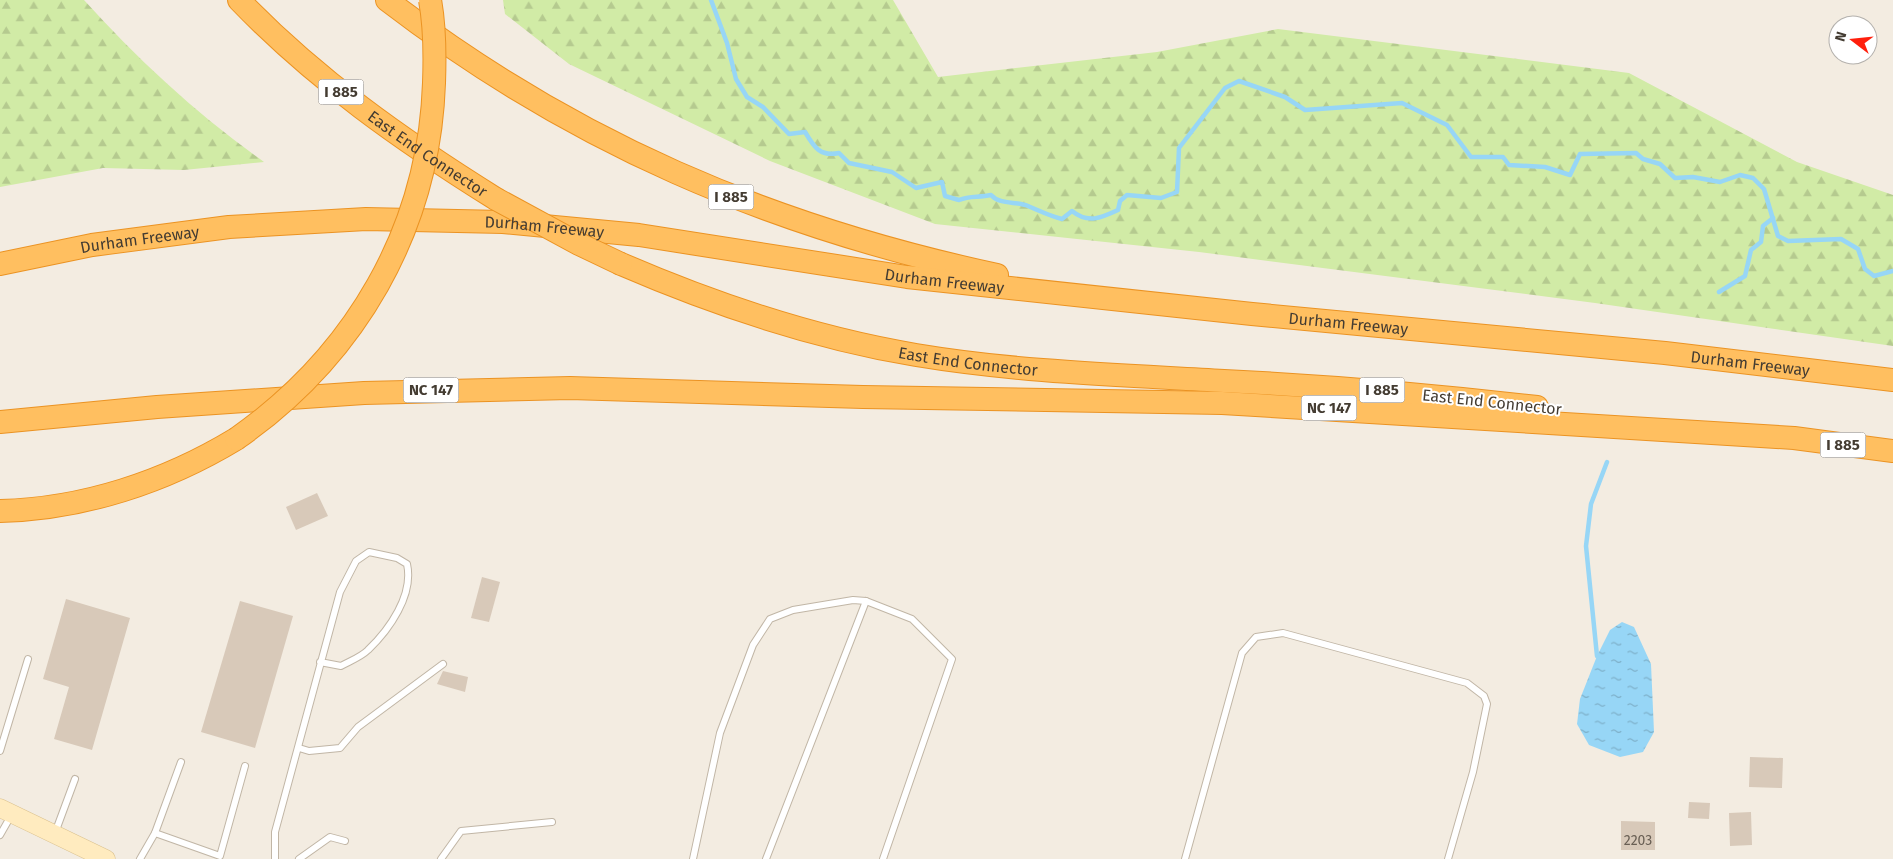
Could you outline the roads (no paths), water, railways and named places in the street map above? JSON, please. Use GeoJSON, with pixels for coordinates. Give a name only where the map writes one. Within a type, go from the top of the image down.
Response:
{"type":"FeatureCollection","features":[{"type":"Feature","properties":{"kind":"highway","name":"East End Connector"},"geometry":{"type":"LineString","coordinates":[[239,0],[328,82],[369,114],[408,143],[496,199],[578,244],[621,264],[670,285],[764,318],[863,344],[915,355],[977,363],[1085,373],[1351,388],[1429,395],[1794,438]]}},
{"type":"Feature","properties":{"kind":"highway","name":"I 885"},"geometry":{"type":"LineString","coordinates":[[387,0],[462,55],[544,107],[631,153],[725,195],[773,213],[870,244],[981,271],[1115,300]]}},
{"type":"Feature","properties":{"kind":"highway"},"geometry":{"type":"LineString","coordinates":[[0,511],[56,506],[143,484],[205,458],[236,439],[286,402],[329,356],[368,303],[396,250],[419,188],[431,128],[435,67],[430,0]]}},
{"type":"Feature","properties":{"kind":"highway","name":"Durham Freeway"},"geometry":{"type":"LineString","coordinates":[[0,264],[92,245],[229,227],[356,220],[434,219],[562,226],[640,235],[889,275],[1115,300],[1665,353],[1893,380]]}},
{"type":"Feature","properties":{"kind":"highway","name":"NC 147"},"geometry":{"type":"LineString","coordinates":[[0,422],[157,407],[364,393],[570,388],[854,397],[1222,403],[1794,438]]}},
{"type":"Feature","properties":{"kind":"highway","name":"I 885"},"geometry":{"type":"LineString","coordinates":[[1794,438],[1893,451]]}},
{"type":"Feature","properties":{"kind":"main road"},"geometry":{"type":"LineString","coordinates":[[6,811],[106,859]]}},
{"type":"Feature","properties":{"kind":"lane"},"geometry":{"type":"LineString","coordinates":[[275,859],[276,832],[320,662],[340,592],[356,562],[369,552],[397,558],[406,564],[409,573],[399,611],[368,651],[341,666],[320,662]]}},
{"type":"Feature","properties":{"kind":"lane"},"geometry":{"type":"LineString","coordinates":[[693,859],[720,733],[753,644],[770,619],[793,610],[853,600],[866,601],[912,619],[952,659],[883,859]]}},
{"type":"Feature","properties":{"kind":"lane"},"geometry":{"type":"LineString","coordinates":[[766,859],[866,601]]}},
{"type":"Feature","properties":{"kind":"lane"},"geometry":{"type":"LineString","coordinates":[[1185,859],[1242,653],[1256,637],[1283,633],[1467,684],[1484,696],[1487,704],[1473,772],[1448,859]]}},
{"type":"Feature","properties":{"kind":"lane"},"geometry":{"type":"LineString","coordinates":[[0,751],[28,658]]}},
{"type":"Feature","properties":{"kind":"lane"},"geometry":{"type":"LineString","coordinates":[[299,748],[309,751],[340,748],[358,727],[442,664]]}},
{"type":"Feature","properties":{"kind":"lane"},"geometry":{"type":"LineString","coordinates":[[140,859],[155,833],[181,762]]}},
{"type":"Feature","properties":{"kind":"lane"},"geometry":{"type":"LineString","coordinates":[[155,833],[220,856],[245,766]]}},
{"type":"Feature","properties":{"kind":"lane"},"geometry":{"type":"LineString","coordinates":[[54,834],[75,779]]}},
{"type":"Feature","properties":{"kind":"lane"},"geometry":{"type":"LineString","coordinates":[[0,835],[6,811]]}},
{"type":"Feature","properties":{"kind":"lane"},"geometry":{"type":"LineString","coordinates":[[441,859],[461,831],[552,822]]}},
{"type":"Feature","properties":{"kind":"lane"},"geometry":{"type":"LineString","coordinates":[[299,859],[330,837],[345,841]]}},
{"type":"Feature","properties":{"kind":"water"},"geometry":{"type":"Polygon","coordinates":[[[1622,622],[1634,627],[1651,664],[1654,732],[1643,752],[1620,757],[1589,745],[1577,724],[1580,699],[1597,656],[1610,630],[1622,622]]]}},
{"type":"Feature","properties":{"kind":"waterway"},"geometry":{"type":"LineString","coordinates":[[711,0],[727,43],[736,79],[747,97],[763,107],[789,134],[805,132],[818,150],[827,154],[839,153],[849,163],[892,172],[916,188],[942,182],[945,196],[959,200],[991,195],[1003,202],[1023,205],[1062,219],[1072,211],[1089,219],[1118,210],[1120,201],[1127,195],[1161,198],[1177,192],[1179,148],[1225,88],[1239,81],[1285,97],[1305,110],[1402,103],[1447,125],[1471,157],[1503,157],[1509,165],[1545,167],[1570,175],[1580,154],[1636,153],[1643,159],[1660,164],[1675,178],[1693,177],[1720,182],[1740,175],[1753,178],[1764,189],[1778,236],[1788,241],[1841,239],[1858,249],[1865,269],[1874,276],[1893,271]]}},
{"type":"Feature","properties":{"kind":"waterway"},"geometry":{"type":"LineString","coordinates":[[1719,292],[1745,276],[1751,250],[1761,242],[1763,226],[1773,218]]}},
{"type":"Feature","properties":{"kind":"waterway"},"geometry":{"type":"LineString","coordinates":[[1597,656],[1586,546],[1591,504],[1607,462]]}}]}
